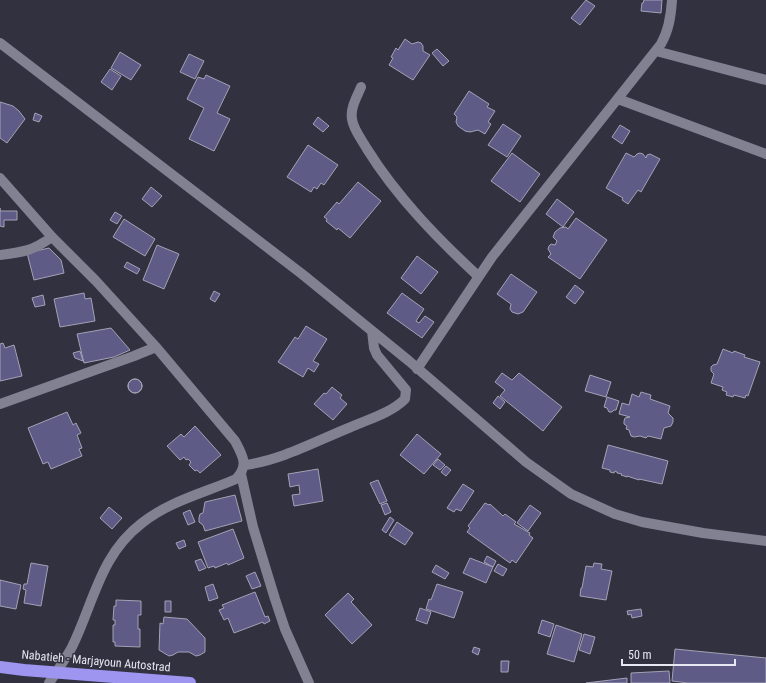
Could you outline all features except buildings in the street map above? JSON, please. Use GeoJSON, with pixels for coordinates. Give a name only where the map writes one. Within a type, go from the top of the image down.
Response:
{"type":"FeatureCollection","features":[{"type":"Feature","properties":{"kind":"highway","name":"Nabatieh - Marjayoun Autostrad"},"geometry":{"type":"LineString","coordinates":[[0,667],[190,683]]}},
{"type":"Feature","properties":{"kind":"street"},"geometry":{"type":"LineString","coordinates":[[417,369],[492,257],[543,191],[656,51],[667,34],[672,0]]}},
{"type":"Feature","properties":{"kind":"street"},"geometry":{"type":"LineString","coordinates":[[0,43],[302,274],[372,331],[526,462],[571,494],[615,514],[642,522],[703,533],[766,541]]}},
{"type":"Feature","properties":{"kind":"street"},"geometry":{"type":"LineString","coordinates":[[656,51],[766,80]]}},
{"type":"Feature","properties":{"kind":"street"},"geometry":{"type":"LineString","coordinates":[[361,87],[353,106],[352,118],[353,124],[367,149],[397,192],[428,227],[478,276]]}},
{"type":"Feature","properties":{"kind":"street"},"geometry":{"type":"LineString","coordinates":[[618,99],[766,154]]}},
{"type":"Feature","properties":{"kind":"street"},"geometry":{"type":"LineString","coordinates":[[0,178],[52,237],[96,281],[156,347],[235,441],[241,452],[253,527],[275,600],[292,646],[309,683]]}},
{"type":"Feature","properties":{"kind":"street"},"geometry":{"type":"LineString","coordinates":[[0,255],[28,251],[39,246],[52,237]]}},
{"type":"Feature","properties":{"kind":"street"},"geometry":{"type":"LineString","coordinates":[[49,683],[63,664],[72,646],[104,570],[117,547],[143,522],[170,505],[236,479],[243,469],[277,458],[372,419],[400,404],[405,399],[406,390],[377,355],[374,348],[372,331]]}},
{"type":"Feature","properties":{"kind":"street"},"geometry":{"type":"LineString","coordinates":[[0,404],[156,347]]}}]}
